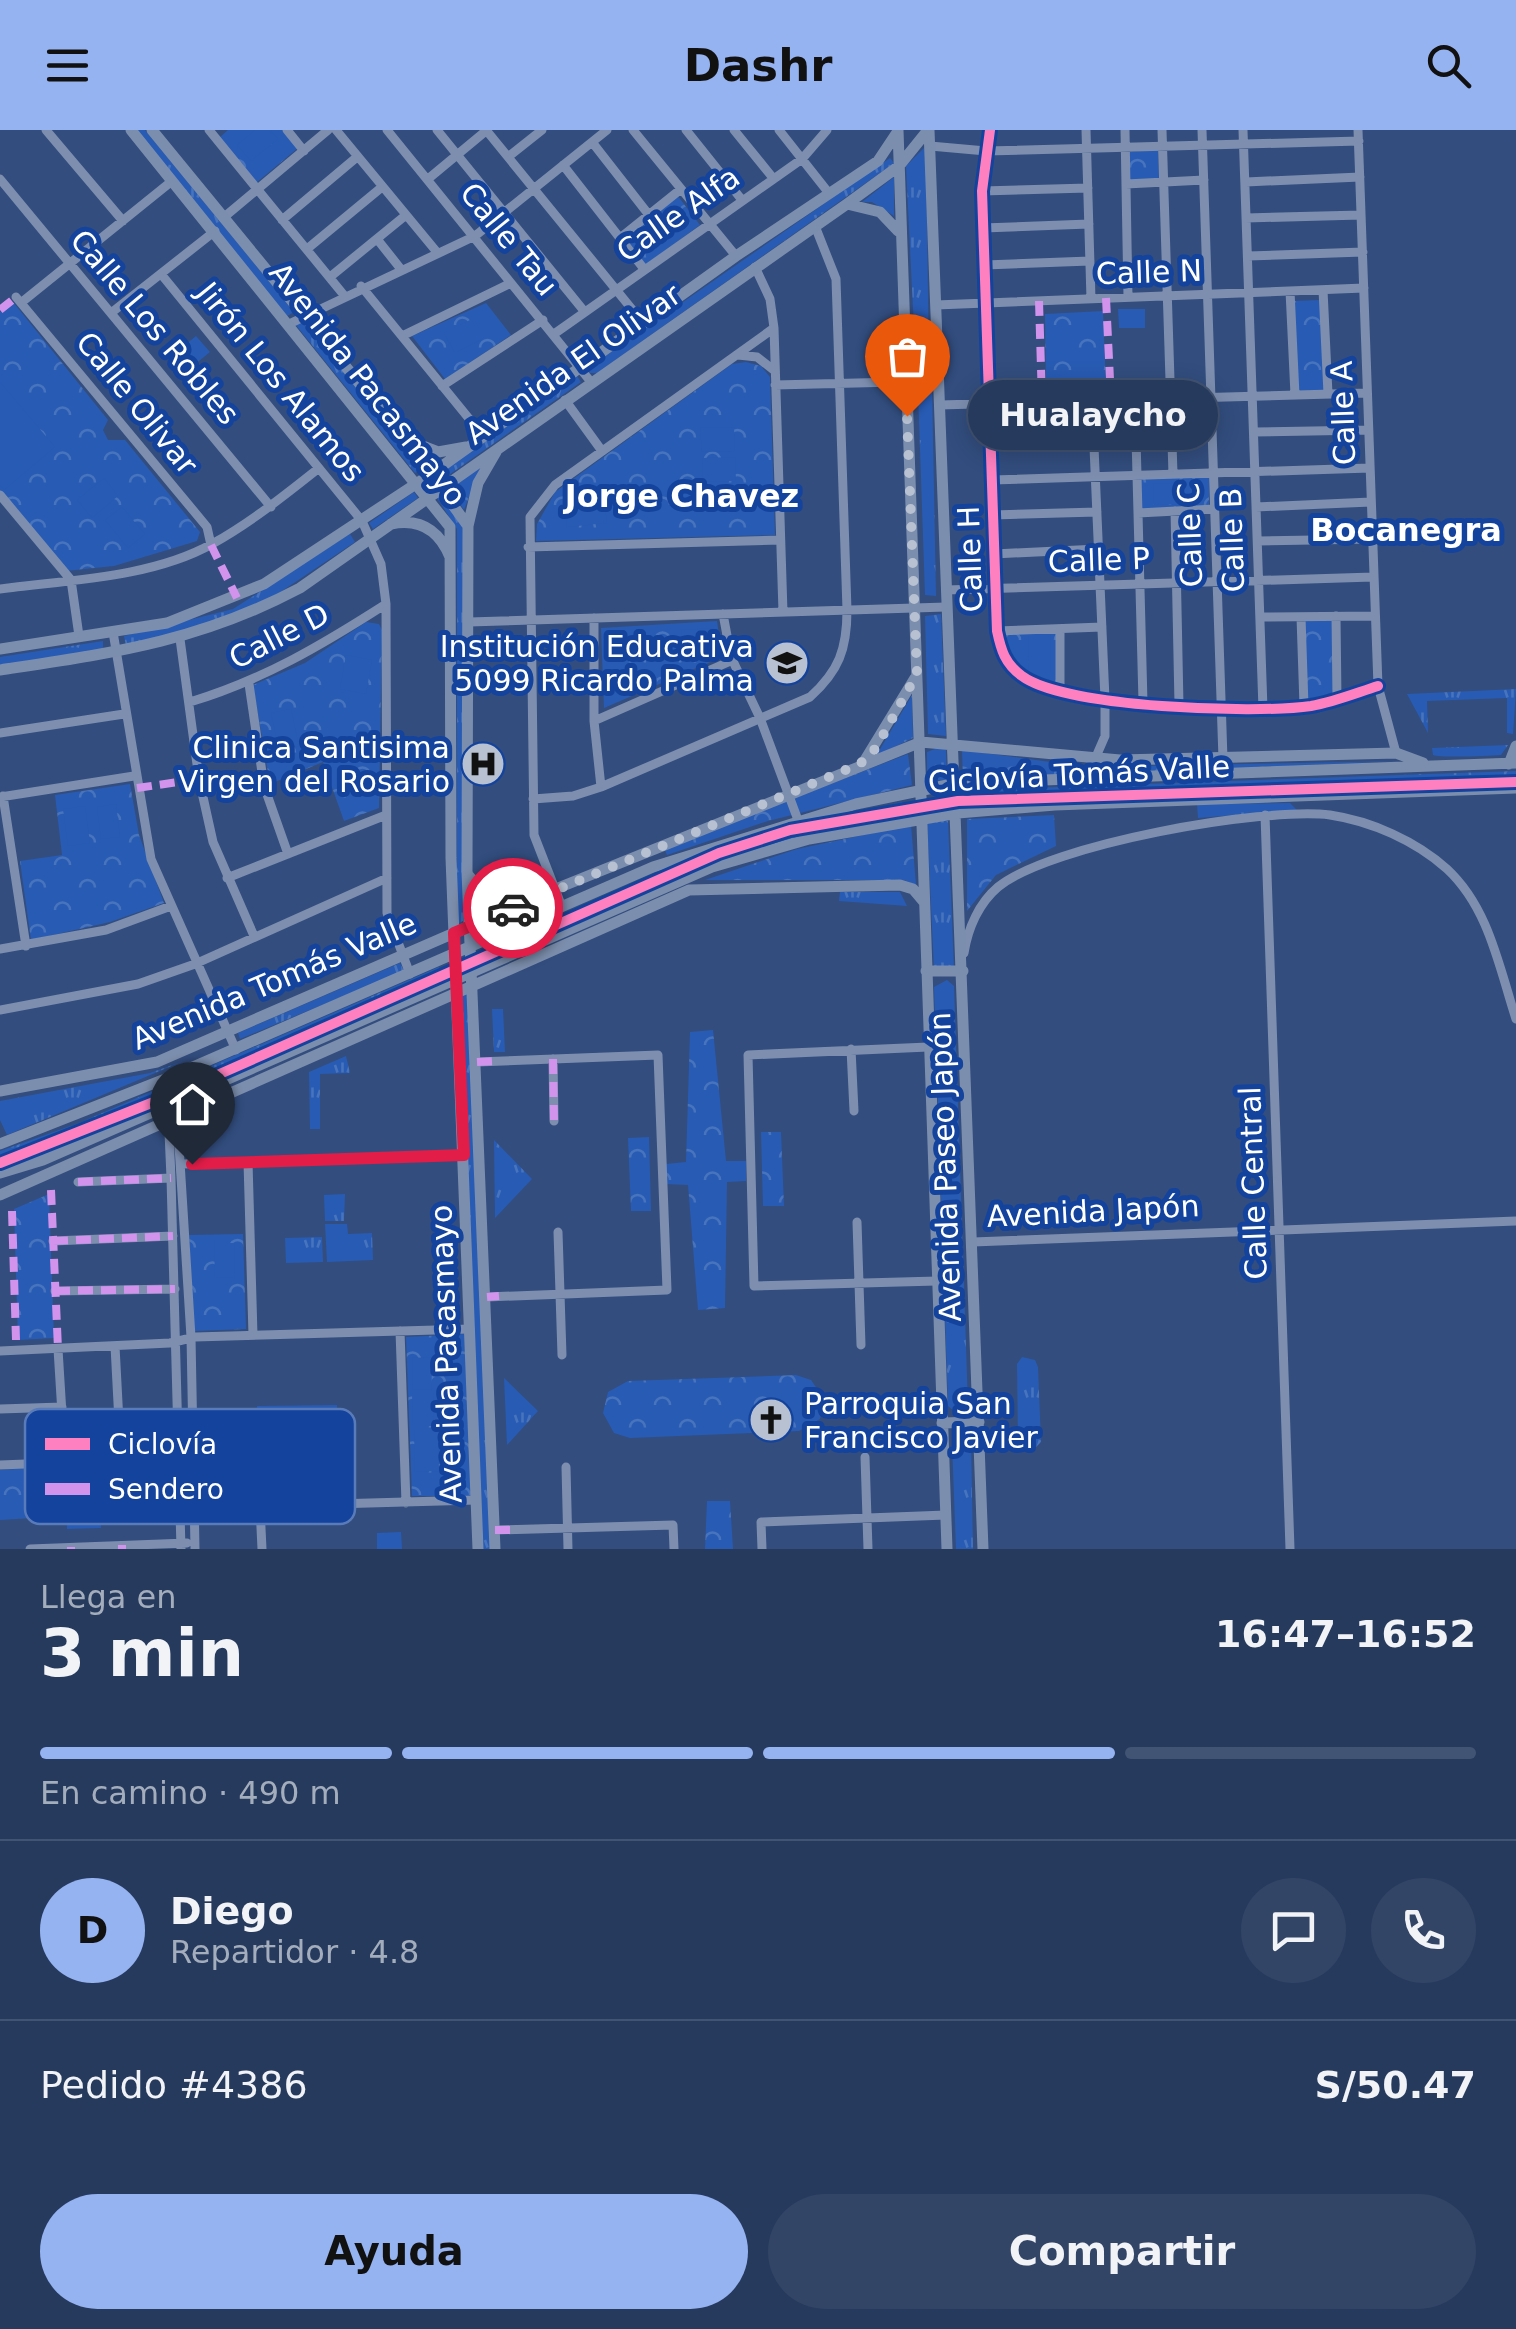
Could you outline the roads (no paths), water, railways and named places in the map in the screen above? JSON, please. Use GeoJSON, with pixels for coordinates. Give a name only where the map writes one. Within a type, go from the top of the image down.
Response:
{"type":"FeatureCollection","features":[{"type":"Feature","properties":{"kind":"main road","name":"Avenida Pacasmayo"},"geometry":{"type":"LineString","coordinates":[[130,130],[169,184],[215,232],[450,527],[454,565],[450,744],[454,933],[478,1549]]}},
{"type":"Feature","properties":{"kind":"main road","name":"Avenida Pacasmayo"},"geometry":{"type":"LineString","coordinates":[[152,130],[405,439],[468,526],[467,872],[496,1549]]}},
{"type":"Feature","properties":{"kind":"main road"},"geometry":{"type":"LineString","coordinates":[[898,130],[909,143],[928,136]]}},
{"type":"Feature","properties":{"kind":"main road","name":"Avenida Paseo Japón"},"geometry":{"type":"LineString","coordinates":[[898,130],[947,1549]]}},
{"type":"Feature","properties":{"kind":"main road","name":"Avenida El Olivar"},"geometry":{"type":"LineString","coordinates":[[0,649],[193,616],[237,598],[418,483],[736,256],[878,161],[898,130]]}},
{"type":"Feature","properties":{"kind":"main road","name":"Avenida Paseo Japón"},"geometry":{"type":"LineString","coordinates":[[928,136],[946,607],[957,783],[983,1549]]}},
{"type":"Feature","properties":{"kind":"main road","name":"Avenida El Olivar"},"geometry":{"type":"LineString","coordinates":[[0,670],[180,639],[226,625],[288,594],[848,204],[899,166],[928,136]]}},
{"type":"Feature","properties":{"kind":"main road"},"geometry":{"type":"LineString","coordinates":[[848,204],[880,212],[900,234]]}},
{"type":"Feature","properties":{"kind":"main road"},"geometry":{"type":"LineString","coordinates":[[405,439],[438,452],[479,440]]}},
{"type":"Feature","properties":{"kind":"main road"},"geometry":{"type":"LineString","coordinates":[[468,526],[478,483],[500,446]]}},
{"type":"Feature","properties":{"kind":"main road"},"geometry":{"type":"LineString","coordinates":[[386,525],[404,522],[424,526],[439,537],[454,565]]}},
{"type":"Feature","properties":{"kind":"main road"},"geometry":{"type":"LineString","coordinates":[[860,764],[876,748],[917,674]]}},
{"type":"Feature","properties":{"kind":"main road","name":"Avenida Tomás Valle"},"geometry":{"type":"LineString","coordinates":[[0,1090],[140,1066],[787,793],[921,742],[1096,759],[1396,753],[1427,765]]}},
{"type":"Feature","properties":{"kind":"main road"},"geometry":{"type":"LineString","coordinates":[[1513,764],[1516,746]]}},
{"type":"Feature","properties":{"kind":"main road","name":"Avenida Tomás Valle"},"geometry":{"type":"LineString","coordinates":[[0,1144],[236,1050],[652,867],[798,820],[921,789],[957,783],[1513,764]]}},
{"type":"Feature","properties":{"kind":"main road"},"geometry":{"type":"LineString","coordinates":[[0,1173],[43,1160],[712,866],[809,840],[922,816],[1059,804],[1516,788]]}},
{"type":"Feature","properties":{"kind":"main road"},"geometry":{"type":"LineString","coordinates":[[1304,796],[1305,813]]}},
{"type":"Feature","properties":{"kind":"main road"},"geometry":{"type":"LineString","coordinates":[[467,872],[488,898],[512,908]]}},
{"type":"Feature","properties":{"kind":"main road"},"geometry":{"type":"LineString","coordinates":[[0,1195],[162,1120],[689,890],[708,886],[900,885],[913,890],[924,902]]}},
{"type":"Feature","properties":{"kind":"main road"},"geometry":{"type":"LineString","coordinates":[[926,971],[963,965]]}},
{"type":"Feature","properties":{"kind":"main road"},"geometry":{"type":"LineString","coordinates":[[464,1155],[481,1154]]}},
{"type":"Feature","properties":{"kind":"main road"},"geometry":{"type":"LineString","coordinates":[[473,1413],[492,1412]]}},
{"type":"Feature","properties":{"kind":"main road"},"geometry":{"type":"LineString","coordinates":[[942,1423],[979,1422]]}},
{"type":"Feature","properties":{"kind":"street"},"geometry":{"type":"LineString","coordinates":[[46,130],[123,221]]}},
{"type":"Feature","properties":{"kind":"street"},"geometry":{"type":"LineString","coordinates":[[226,130],[213,134],[343,294]]}},
{"type":"Feature","properties":{"kind":"street"},"geometry":{"type":"LineString","coordinates":[[287,130],[304,150]]}},
{"type":"Feature","properties":{"kind":"street"},"geometry":{"type":"LineString","coordinates":[[224,218],[332,130],[436,252]]}},
{"type":"Feature","properties":{"kind":"street","name":"Calle Tau"},"geometry":{"type":"LineString","coordinates":[[386,130],[590,382]]}},
{"type":"Feature","properties":{"kind":"street"},"geometry":{"type":"LineString","coordinates":[[437,130],[584,311]]}},
{"type":"Feature","properties":{"kind":"street"},"geometry":{"type":"LineString","coordinates":[[428,179],[486,130],[644,324]]}},
{"type":"Feature","properties":{"kind":"street"},"geometry":{"type":"LineString","coordinates":[[508,157],[542,130]]}},
{"type":"Feature","properties":{"kind":"street"},"geometry":{"type":"LineString","coordinates":[[289,324],[343,294],[475,236],[607,130]]}},
{"type":"Feature","properties":{"kind":"street"},"geometry":{"type":"LineString","coordinates":[[633,130],[736,256]]}},
{"type":"Feature","properties":{"kind":"street"},"geometry":{"type":"LineString","coordinates":[[686,130],[742,200]]}},
{"type":"Feature","properties":{"kind":"street"},"geometry":{"type":"LineString","coordinates":[[734,130],[773,178]]}},
{"type":"Feature","properties":{"kind":"street"},"geometry":{"type":"LineString","coordinates":[[779,130],[828,192]]}},
{"type":"Feature","properties":{"kind":"street","name":"Calle Alfa"},"geometry":{"type":"LineString","coordinates":[[554,334],[802,159],[826,130]]}},
{"type":"Feature","properties":{"kind":"street","name":"Calle H"},"geometry":{"type":"LineString","coordinates":[[990,130],[982,192],[997,631],[1002,653],[1016,672],[1060,690],[1222,710],[1304,706],[1378,686]]}},
{"type":"Feature","properties":{"kind":"street"},"geometry":{"type":"LineString","coordinates":[[1086,130],[1092,299]]}},
{"type":"Feature","properties":{"kind":"street"},"geometry":{"type":"LineString","coordinates":[[1125,130],[1128,298]]}},
{"type":"Feature","properties":{"kind":"street"},"geometry":{"type":"LineString","coordinates":[[1162,130],[1173,474]]}},
{"type":"Feature","properties":{"kind":"street","name":"Calle C"},"geometry":{"type":"LineString","coordinates":[[1202,130],[1223,758]]}},
{"type":"Feature","properties":{"kind":"street","name":"Calle B"},"geometry":{"type":"LineString","coordinates":[[1244,130],[1263,709]]}},
{"type":"Feature","properties":{"kind":"street"},"geometry":{"type":"LineString","coordinates":[[928,136],[986,152],[1244,144],[1358,135]]}},
{"type":"Feature","properties":{"kind":"street","name":"Calle A"},"geometry":{"type":"LineString","coordinates":[[1358,135],[1378,686],[1396,753]]}},
{"type":"Feature","properties":{"kind":"street"},"geometry":{"type":"LineString","coordinates":[[592,142],[649,215]]}},
{"type":"Feature","properties":{"kind":"street"},"geometry":{"type":"LineString","coordinates":[[282,220],[357,156]]}},
{"type":"Feature","properties":{"kind":"street"},"geometry":{"type":"LineString","coordinates":[[563,165],[644,268]]}},
{"type":"Feature","properties":{"kind":"street"},"geometry":{"type":"LineString","coordinates":[[1246,182],[1360,177]]}},
{"type":"Feature","properties":{"kind":"street","name":"Calle Los Robles"},"geometry":{"type":"LineString","coordinates":[[0,178],[270,507]]}},
{"type":"Feature","properties":{"kind":"street"},"geometry":{"type":"LineString","coordinates":[[1126,184],[1204,180]]}},
{"type":"Feature","properties":{"kind":"street"},"geometry":{"type":"LineString","coordinates":[[70,264],[169,184]]}},
{"type":"Feature","properties":{"kind":"street"},"geometry":{"type":"LineString","coordinates":[[306,250],[382,187]]}},
{"type":"Feature","properties":{"kind":"street"},"geometry":{"type":"LineString","coordinates":[[982,192],[1088,188]]}},
{"type":"Feature","properties":{"kind":"street"},"geometry":{"type":"LineString","coordinates":[[620,238],[681,189]]}},
{"type":"Feature","properties":{"kind":"street"},"geometry":{"type":"LineString","coordinates":[[1246,218],[1362,214]]}},
{"type":"Feature","properties":{"kind":"street"},"geometry":{"type":"LineString","coordinates":[[330,278],[406,215]]}},
{"type":"Feature","properties":{"kind":"street"},"geometry":{"type":"LineString","coordinates":[[984,228],[1089,224]]}},
{"type":"Feature","properties":{"kind":"street"},"geometry":{"type":"LineString","coordinates":[[533,799],[601,787],[810,697],[830,680],[844,654],[836,279],[815,226]]}},
{"type":"Feature","properties":{"kind":"street"},"geometry":{"type":"LineString","coordinates":[[111,313],[215,232]]}},
{"type":"Feature","properties":{"kind":"street"},"geometry":{"type":"LineString","coordinates":[[377,239],[400,268]]}},
{"type":"Feature","properties":{"kind":"street"},"geometry":{"type":"LineString","coordinates":[[1248,256],[1363,252]]}},
{"type":"Feature","properties":{"kind":"street"},"geometry":{"type":"LineString","coordinates":[[985,265],[1090,260]]}},
{"type":"Feature","properties":{"kind":"street","name":"Calle Olivar"},"geometry":{"type":"LineString","coordinates":[[70,264],[19,300],[207,527],[210,545]]}},
{"type":"Feature","properties":{"kind":"street"},"geometry":{"type":"LineString","coordinates":[[755,267],[770,299],[774,328],[783,612]]}},
{"type":"Feature","properties":{"kind":"street","name":"Jirón Los Alamos"},"geometry":{"type":"LineString","coordinates":[[160,274],[362,521]]}},
{"type":"Feature","properties":{"kind":"street"},"geometry":{"type":"LineString","coordinates":[[402,336],[511,282]]}},
{"type":"Feature","properties":{"kind":"street"},"geometry":{"type":"LineString","coordinates":[[361,286],[442,386],[479,440]]}},
{"type":"Feature","properties":{"kind":"street","name":"Calle N"},"geometry":{"type":"LineString","coordinates":[[936,304],[1364,288]]}},
{"type":"Feature","properties":{"kind":"street"},"geometry":{"type":"LineString","coordinates":[[1323,290],[1328,394]]}},
{"type":"Feature","properties":{"kind":"street"},"geometry":{"type":"LineString","coordinates":[[1290,291],[1294,395]]}},
{"type":"Feature","properties":{"kind":"street"},"geometry":{"type":"LineString","coordinates":[[442,386],[542,320]]}},
{"type":"Feature","properties":{"kind":"street"},"geometry":{"type":"LineString","coordinates":[[562,907],[535,846],[530,517],[542,497],[774,328]]}},
{"type":"Feature","properties":{"kind":"street"},"geometry":{"type":"LineString","coordinates":[[737,355],[756,356],[775,371]]}},
{"type":"Feature","properties":{"kind":"street"},"geometry":{"type":"LineString","coordinates":[[775,386],[938,381]]}},
{"type":"Feature","properties":{"kind":"street"},"geometry":{"type":"LineString","coordinates":[[940,405],[1367,393]]}},
{"type":"Feature","properties":{"kind":"street"},"geometry":{"type":"LineString","coordinates":[[565,400],[602,451]]}},
{"type":"Feature","properties":{"kind":"street"},"geometry":{"type":"LineString","coordinates":[[1135,400],[1143,702]]}},
{"type":"Feature","properties":{"kind":"street"},"geometry":{"type":"LineString","coordinates":[[1092,401],[1105,698],[1105,736],[1096,759]]}},
{"type":"Feature","properties":{"kind":"street"},"geometry":{"type":"LineString","coordinates":[[1254,432],[1368,430]]}},
{"type":"Feature","properties":{"kind":"street"},"geometry":{"type":"LineString","coordinates":[[991,443],[1094,442]]}},
{"type":"Feature","properties":{"kind":"street"},"geometry":{"type":"LineString","coordinates":[[0,589],[140,567],[210,545],[270,507],[320,468]]}},
{"type":"Feature","properties":{"kind":"street"},"geometry":{"type":"LineString","coordinates":[[992,480],[1370,468]]}},
{"type":"Feature","properties":{"kind":"street"},"geometry":{"type":"LineString","coordinates":[[0,495],[71,580],[79,636]]}},
{"type":"Feature","properties":{"kind":"street"},"geometry":{"type":"LineString","coordinates":[[1256,507],[1371,502]]}},
{"type":"Feature","properties":{"kind":"street"},"geometry":{"type":"LineString","coordinates":[[1138,513],[1214,509]]}},
{"type":"Feature","properties":{"kind":"street"},"geometry":{"type":"LineString","coordinates":[[1176,511],[1179,705]]}},
{"type":"Feature","properties":{"kind":"street"},"geometry":{"type":"LineString","coordinates":[[993,515],[1096,512]]}},
{"type":"Feature","properties":{"kind":"street"},"geometry":{"type":"LineString","coordinates":[[362,521],[366,540],[380,564],[386,604],[388,920],[410,974]]}},
{"type":"Feature","properties":{"kind":"street"},"geometry":{"type":"LineString","coordinates":[[1258,541],[1372,538]]}},
{"type":"Feature","properties":{"kind":"street"},"geometry":{"type":"LineString","coordinates":[[528,548],[780,540]]}},
{"type":"Feature","properties":{"kind":"street"},"geometry":{"type":"LineString","coordinates":[[994,554],[1098,549]]}},
{"type":"Feature","properties":{"kind":"street","name":"Calle P"},"geometry":{"type":"LineString","coordinates":[[946,590],[1373,576]]}},
{"type":"Feature","properties":{"kind":"street","name":"Calle D"},"geometry":{"type":"LineString","coordinates":[[190,702],[249,684],[301,658],[386,604]]}},
{"type":"Feature","properties":{"kind":"street"},"geometry":{"type":"LineString","coordinates":[[468,622],[946,607]]}},
{"type":"Feature","properties":{"kind":"street"},"geometry":{"type":"LineString","coordinates":[[723,614],[732,660],[760,718],[798,820]]}},
{"type":"Feature","properties":{"kind":"street"},"geometry":{"type":"LineString","coordinates":[[1336,616],[1336,700]]}},
{"type":"Feature","properties":{"kind":"street"},"geometry":{"type":"LineString","coordinates":[[1260,617],[1375,616]]}},
{"type":"Feature","properties":{"kind":"street"},"geometry":{"type":"LineString","coordinates":[[1301,617],[1304,706]]}},
{"type":"Feature","properties":{"kind":"street"},"geometry":{"type":"LineString","coordinates":[[594,618],[594,721],[601,787]]}},
{"type":"Feature","properties":{"kind":"street"},"geometry":{"type":"LineString","coordinates":[[997,631],[1102,627]]}},
{"type":"Feature","properties":{"kind":"street"},"geometry":{"type":"LineString","coordinates":[[1060,628],[1060,690]]}},
{"type":"Feature","properties":{"kind":"street"},"geometry":{"type":"LineString","coordinates":[[113,632],[134,776],[151,859],[236,1050]]}},
{"type":"Feature","properties":{"kind":"street"},"geometry":{"type":"LineString","coordinates":[[180,639],[199,779],[213,842],[254,936]]}},
{"type":"Feature","properties":{"kind":"street"},"geometry":{"type":"LineString","coordinates":[[594,721],[732,660]]}},
{"type":"Feature","properties":{"kind":"street"},"geometry":{"type":"LineString","coordinates":[[249,684],[264,786],[288,854]]}},
{"type":"Feature","properties":{"kind":"street"},"geometry":{"type":"LineString","coordinates":[[0,733],[124,714]]}},
{"type":"Feature","properties":{"kind":"street"},"geometry":{"type":"LineString","coordinates":[[386,743],[450,744]]}},
{"type":"Feature","properties":{"kind":"street"},"geometry":{"type":"LineString","coordinates":[[26,946],[2,797],[134,776]]}},
{"type":"Feature","properties":{"kind":"street"},"geometry":{"type":"LineString","coordinates":[[963,965],[978,910],[998,887],[1030,868],[1182,827],[1305,813],[1372,826],[1446,869],[1485,921],[1516,1019]]}},
{"type":"Feature","properties":{"kind":"street","name":"Calle Central"},"geometry":{"type":"LineString","coordinates":[[1265,815],[1290,1549]]}},
{"type":"Feature","properties":{"kind":"street"},"geometry":{"type":"LineString","coordinates":[[227,878],[386,816]]}},
{"type":"Feature","properties":{"kind":"street"},"geometry":{"type":"LineString","coordinates":[[0,1010],[123,989],[195,964],[387,878]]}},
{"type":"Feature","properties":{"kind":"street"},"geometry":{"type":"LineString","coordinates":[[0,949],[106,930],[171,906]]}},
{"type":"Feature","properties":{"kind":"street"},"geometry":{"type":"LineString","coordinates":[[928,1047],[748,1056],[754,1286],[937,1281]]}},
{"type":"Feature","properties":{"kind":"street"},"geometry":{"type":"LineString","coordinates":[[852,1049],[854,1111]]}},
{"type":"Feature","properties":{"kind":"street"},"geometry":{"type":"LineString","coordinates":[[477,1062],[658,1055],[667,1290],[487,1296]]}},
{"type":"Feature","properties":{"kind":"street"},"geometry":{"type":"LineString","coordinates":[[553,1059],[554,1121]]}},
{"type":"Feature","properties":{"kind":"street"},"geometry":{"type":"LineString","coordinates":[[177,1114],[192,1409]]}},
{"type":"Feature","properties":{"kind":"street"},"geometry":{"type":"LineString","coordinates":[[162,1120],[169,1132],[178,1409]]}},
{"type":"Feature","properties":{"kind":"street"},"geometry":{"type":"LineString","coordinates":[[182,1164],[464,1155]]}},
{"type":"Feature","properties":{"kind":"street"},"geometry":{"type":"LineString","coordinates":[[248,1162],[253,1335]]}},
{"type":"Feature","properties":{"kind":"street"},"geometry":{"type":"LineString","coordinates":[[78,1182],[171,1178]]}},
{"type":"Feature","properties":{"kind":"street","name":"Avenida Japón"},"geometry":{"type":"LineString","coordinates":[[972,1242],[1516,1221]]}},
{"type":"Feature","properties":{"kind":"street"},"geometry":{"type":"LineString","coordinates":[[857,1222],[861,1345]]}},
{"type":"Feature","properties":{"kind":"street"},"geometry":{"type":"LineString","coordinates":[[558,1232],[562,1355]]}},
{"type":"Feature","properties":{"kind":"street"},"geometry":{"type":"LineString","coordinates":[[53,1241],[173,1236]]}},
{"type":"Feature","properties":{"kind":"street"},"geometry":{"type":"LineString","coordinates":[[55,1291],[175,1289]]}},
{"type":"Feature","properties":{"kind":"street"},"geometry":{"type":"LineString","coordinates":[[0,1351],[115,1346],[191,1337],[470,1329]]}},
{"type":"Feature","properties":{"kind":"street"},"geometry":{"type":"LineString","coordinates":[[400,1331],[406,1503]]}},
{"type":"Feature","properties":{"kind":"street"},"geometry":{"type":"LineString","coordinates":[[115,1346],[118,1409]]}},
{"type":"Feature","properties":{"kind":"street"},"geometry":{"type":"LineString","coordinates":[[0,1409],[62,1407],[58,1348]]}},
{"type":"Feature","properties":{"kind":"street"},"geometry":{"type":"LineString","coordinates":[[865,1457],[868,1549]]}},
{"type":"Feature","properties":{"kind":"street"},"geometry":{"type":"LineString","coordinates":[[0,1466],[25,1464]]}},
{"type":"Feature","properties":{"kind":"street"},"geometry":{"type":"LineString","coordinates":[[566,1467],[568,1549]]}},
{"type":"Feature","properties":{"kind":"street"},"geometry":{"type":"LineString","coordinates":[[355,1504],[476,1500]]}},
{"type":"Feature","properties":{"kind":"street"},"geometry":{"type":"LineString","coordinates":[[762,1549],[761,1522],[946,1515]]}},
{"type":"Feature","properties":{"kind":"street"},"geometry":{"type":"LineString","coordinates":[[261,1524],[262,1549]]}},
{"type":"Feature","properties":{"kind":"street"},"geometry":{"type":"LineString","coordinates":[[495,1530],[673,1525],[674,1549]]}},
{"type":"Feature","properties":{"kind":"street"},"geometry":{"type":"LineString","coordinates":[[30,1549],[195,1546]]}},
{"type":"Feature","properties":{"kind":"place","name":"Hualaycho"},"geometry":{"type":"Point","coordinates":[907,416]}},
{"type":"Feature","properties":{"kind":"place","name":"Institución Educativa 5099 Ricardo Palma"},"geometry":{"type":"Point","coordinates":[787,663]}},
{"type":"Feature","properties":{"kind":"place","name":"Clinica Santisima Virgen del Rosario"},"geometry":{"type":"Point","coordinates":[483,764]}},
{"type":"Feature","properties":{"kind":"place","name":"Parroquia San Francisco Javier"},"geometry":{"type":"Point","coordinates":[771,1420]}},
{"type":"Feature","properties":{"kind":"district","name":"Jorge Chavez"},"geometry":{"type":"Point","coordinates":[682,496]}},
{"type":"Feature","properties":{"kind":"district","name":"Bocanegra"},"geometry":{"type":"Point","coordinates":[1406,530]}}]}
